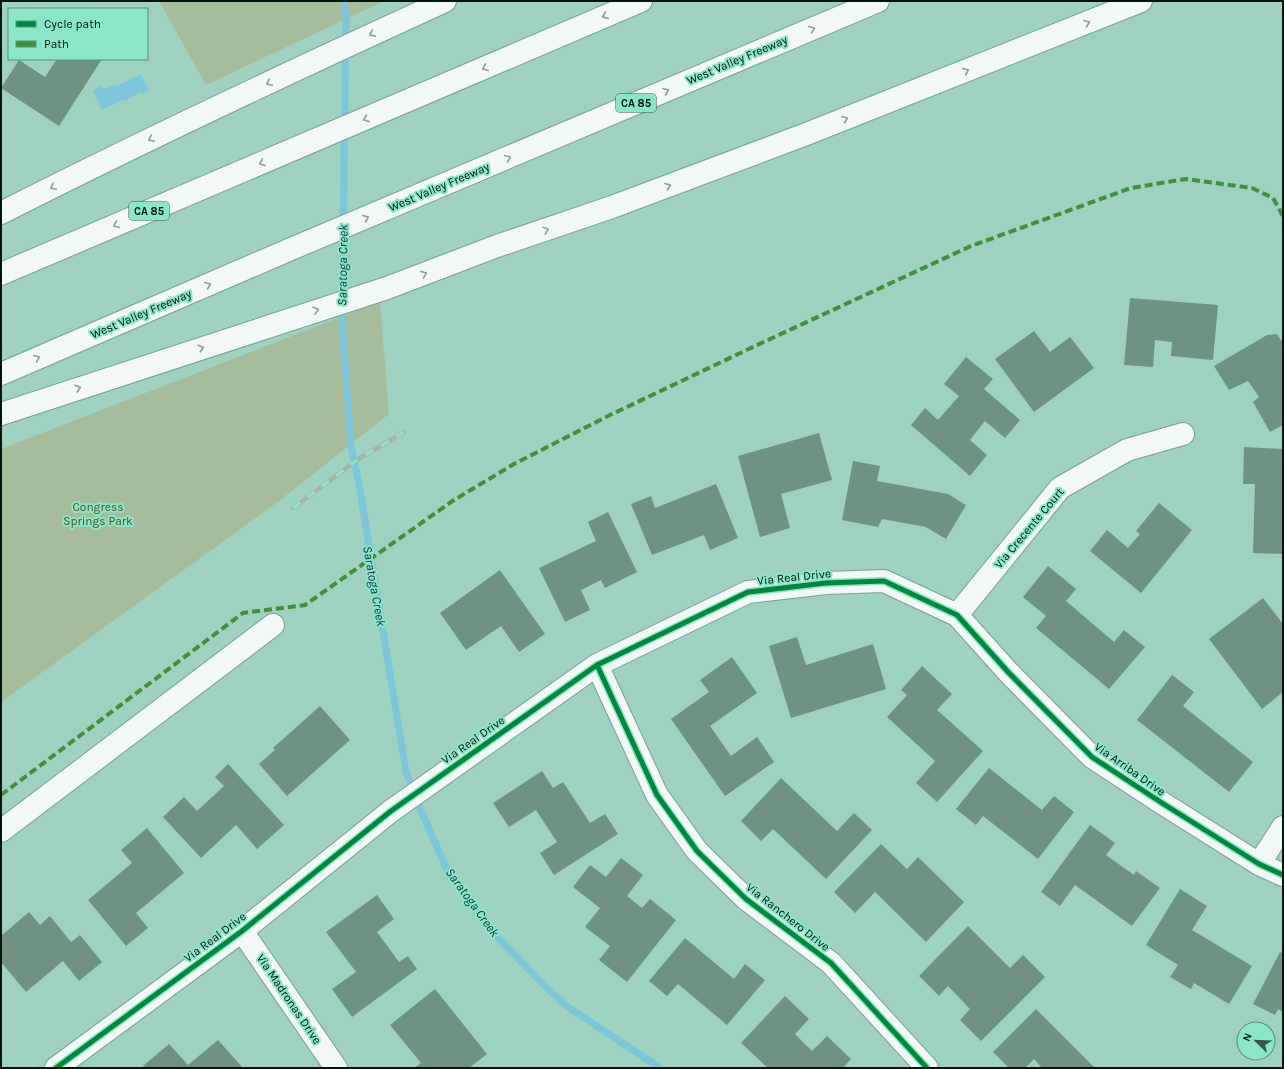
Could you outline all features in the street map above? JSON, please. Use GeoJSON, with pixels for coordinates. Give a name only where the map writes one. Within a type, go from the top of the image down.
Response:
{"type":"FeatureCollection","features":[{"type":"Feature","properties":{"kind":"main road"},"geometry":{"type":"LineString","coordinates":[[1,213],[88,169],[304,66],[445,1]]}},
{"type":"Feature","properties":{"kind":"main road","name":"CA 85"},"geometry":{"type":"LineString","coordinates":[[1,274],[641,1]]}},
{"type":"Feature","properties":{"kind":"main road","name":"West Valley Freeway"},"geometry":{"type":"LineString","coordinates":[[1,374],[291,249],[878,1]]}},
{"type":"Feature","properties":{"kind":"main road"},"geometry":{"type":"LineString","coordinates":[[1,414],[387,288],[497,246],[612,207],[801,136],[1141,1]]}},
{"type":"Feature","properties":{"kind":"main road","name":"Via Crecente Court"},"geometry":{"type":"LineString","coordinates":[[958,615],[1060,488],[1127,450],[1183,434]]}},
{"type":"Feature","properties":{"kind":"main road","name":"Via Real Drive"},"geometry":{"type":"LineString","coordinates":[[56,1068],[242,931],[391,811],[597,665],[748,592],[826,583],[884,581],[958,615]]}},
{"type":"Feature","properties":{"kind":"main road","name":"Via Arriba Drive"},"geometry":{"type":"LineString","coordinates":[[958,615],[1009,673],[1092,757],[1259,864],[1283,875]]}},
{"type":"Feature","properties":{"kind":"main road"},"geometry":{"type":"LineString","coordinates":[[1,831],[273,625]]}},
{"type":"Feature","properties":{"kind":"main road","name":"Via Ranchero Drive"},"geometry":{"type":"LineString","coordinates":[[597,665],[657,795],[696,851],[746,899],[832,963],[927,1068]]}},
{"type":"Feature","properties":{"kind":"main road"},"geometry":{"type":"LineString","coordinates":[[1259,864],[1283,827]]}},
{"type":"Feature","properties":{"kind":"main road","name":"Via Madronas Drive"},"geometry":{"type":"LineString","coordinates":[[242,931],[336,1068]]}},
{"type":"Feature","properties":{"kind":"green space"},"geometry":{"type":"Polygon","coordinates":[[[159,1],[384,1],[206,85],[159,1]]]}},
{"type":"Feature","properties":{"kind":"green space","name":"Congress Springs Park"},"geometry":{"type":"Polygon","coordinates":[[[380,302],[389,414],[279,501],[1,702],[1,449],[380,302]]]}},
{"type":"Feature","properties":{"kind":"water"},"geometry":{"type":"Polygon","coordinates":[[[141,74],[149,91],[143,94],[141,92],[102,110],[93,90],[102,86],[103,89],[115,84],[117,86],[141,74]]]}},
{"type":"Feature","properties":{"kind":"building"},"geometry":{"type":"Polygon","coordinates":[[[19,60],[45,77],[56,60],[101,60],[59,126],[1,88],[19,60]]]}},
{"type":"Feature","properties":{"kind":"building"},"geometry":{"type":"Polygon","coordinates":[[[1130,298],[1218,305],[1213,360],[1171,356],[1172,342],[1155,340],[1153,367],[1124,365],[1130,298]]]}},
{"type":"Feature","properties":{"kind":"building"},"geometry":{"type":"Polygon","coordinates":[[[1034,331],[1050,352],[1070,337],[1094,368],[1034,412],[995,359],[1034,331]]]}},
{"type":"Feature","properties":{"kind":"building"},"geometry":{"type":"Polygon","coordinates":[[[1277,334],[1283,343],[1283,425],[1270,432],[1253,402],[1259,397],[1248,381],[1229,390],[1214,366],[1267,335],[1277,334]]]}},
{"type":"Feature","properties":{"kind":"building"},"geometry":{"type":"Polygon","coordinates":[[[966,357],[993,379],[984,389],[1020,420],[1005,438],[985,421],[970,440],[987,455],[970,476],[911,425],[925,408],[938,420],[959,396],[944,384],[966,357]]]}},
{"type":"Feature","properties":{"kind":"building"},"geometry":{"type":"Polygon","coordinates":[[[819,433],[832,480],[781,494],[790,528],[760,537],[738,456],[819,433]]]}},
{"type":"Feature","properties":{"kind":"building"},"geometry":{"type":"Polygon","coordinates":[[[1244,447],[1283,449],[1282,554],[1253,553],[1255,484],[1243,484],[1244,447]]]}},
{"type":"Feature","properties":{"kind":"building"},"geometry":{"type":"Polygon","coordinates":[[[853,461],[880,466],[877,481],[948,494],[966,505],[946,539],[926,527],[882,519],[878,527],[842,520],[853,461]]]}},
{"type":"Feature","properties":{"kind":"building"},"geometry":{"type":"Polygon","coordinates":[[[716,484],[738,538],[710,550],[704,535],[652,555],[631,504],[651,496],[655,508],[716,484]]]}},
{"type":"Feature","properties":{"kind":"building"},"geometry":{"type":"Polygon","coordinates":[[[1159,503],[1192,530],[1141,593],[1090,551],[1107,530],[1128,548],[1140,534],[1136,531],[1159,503]]]}},
{"type":"Feature","properties":{"kind":"building"},"geometry":{"type":"Polygon","coordinates":[[[608,512],[637,572],[605,588],[601,580],[581,590],[590,610],[565,622],[539,568],[596,541],[588,522],[608,512]]]}},
{"type":"Feature","properties":{"kind":"building"},"geometry":{"type":"Polygon","coordinates":[[[1048,566],[1076,589],[1066,601],[1114,642],[1124,630],[1145,647],[1109,689],[1036,628],[1046,616],[1023,597],[1048,566]]]}},
{"type":"Feature","properties":{"kind":"building"},"geometry":{"type":"Polygon","coordinates":[[[500,570],[545,634],[519,652],[501,626],[466,650],[440,613],[500,570]]]}},
{"type":"Feature","properties":{"kind":"building"},"geometry":{"type":"Polygon","coordinates":[[[1263,598],[1283,624],[1283,692],[1262,709],[1209,639],[1263,598]]]}},
{"type":"Feature","properties":{"kind":"building"},"geometry":{"type":"Polygon","coordinates":[[[797,637],[806,665],[873,644],[886,689],[791,718],[769,646],[797,637]]]}},
{"type":"Feature","properties":{"kind":"building"},"geometry":{"type":"Polygon","coordinates":[[[732,657],[757,693],[710,726],[731,756],[757,737],[774,762],[725,796],[671,719],[709,692],[700,680],[732,657]]]}},
{"type":"Feature","properties":{"kind":"building"},"geometry":{"type":"Polygon","coordinates":[[[922,666],[952,694],[937,710],[983,751],[937,802],[916,783],[935,761],[887,717],[907,695],[901,690],[922,666]]]}},
{"type":"Feature","properties":{"kind":"building"},"geometry":{"type":"Polygon","coordinates":[[[1172,675],[1194,692],[1183,706],[1253,762],[1229,792],[1137,720],[1172,675]]]}},
{"type":"Feature","properties":{"kind":"building"},"geometry":{"type":"Polygon","coordinates":[[[320,706],[350,740],[287,796],[259,764],[275,750],[273,748],[320,706]]]}},
{"type":"Feature","properties":{"kind":"building"},"geometry":{"type":"Polygon","coordinates":[[[228,764],[284,825],[257,849],[236,825],[201,858],[163,817],[184,797],[197,811],[224,786],[215,777],[228,764]]]}},
{"type":"Feature","properties":{"kind":"building"},"geometry":{"type":"Polygon","coordinates":[[[989,768],[1042,810],[1054,796],[1074,812],[1038,859],[983,816],[976,825],[956,809],[989,768]]]}},
{"type":"Feature","properties":{"kind":"building"},"geometry":{"type":"Polygon","coordinates":[[[542,771],[553,788],[563,782],[590,823],[605,814],[618,834],[554,875],[540,853],[557,842],[536,810],[509,827],[493,803],[542,771]]]}},
{"type":"Feature","properties":{"kind":"building"},"geometry":{"type":"Polygon","coordinates":[[[781,778],[837,831],[854,813],[872,830],[826,879],[773,829],[761,841],[741,821],[781,778]]]}},
{"type":"Feature","properties":{"kind":"building"},"geometry":{"type":"Polygon","coordinates":[[[1090,825],[1115,843],[1106,855],[1134,875],[1136,871],[1160,888],[1132,926],[1075,885],[1060,906],[1041,892],[1090,825]]]}},
{"type":"Feature","properties":{"kind":"building"},"geometry":{"type":"Polygon","coordinates":[[[147,828],[184,873],[136,913],[148,928],[126,946],[88,900],[132,863],[121,850],[147,828]]]}},
{"type":"Feature","properties":{"kind":"building"},"geometry":{"type":"Polygon","coordinates":[[[881,844],[907,869],[918,857],[964,902],[926,942],[875,892],[855,913],[834,892],[881,844]]]}},
{"type":"Feature","properties":{"kind":"building"},"geometry":{"type":"Polygon","coordinates":[[[621,858],[643,875],[627,896],[642,908],[650,899],[676,920],[627,982],[599,960],[610,946],[585,927],[600,908],[573,887],[590,865],[606,877],[621,858]]]}},
{"type":"Feature","properties":{"kind":"building"},"geometry":{"type":"Polygon","coordinates":[[[1180,889],[1207,906],[1192,930],[1252,966],[1229,1004],[1194,983],[1191,989],[1170,977],[1178,965],[1146,945],[1180,889]]]}},
{"type":"Feature","properties":{"kind":"building"},"geometry":{"type":"Polygon","coordinates":[[[377,895],[394,919],[377,932],[399,962],[408,956],[417,969],[352,1017],[332,989],[356,972],[326,932],[377,895]]]}},
{"type":"Feature","properties":{"kind":"building"},"geometry":{"type":"Polygon","coordinates":[[[29,912],[40,925],[50,916],[71,942],[80,935],[102,962],[79,981],[63,961],[26,992],[1,962],[1,936],[29,912]]]}},
{"type":"Feature","properties":{"kind":"building"},"geometry":{"type":"Polygon","coordinates":[[[968,926],[1010,968],[1023,955],[1045,977],[981,1041],[960,1020],[970,1009],[948,986],[939,996],[919,976],[968,926]]]}},
{"type":"Feature","properties":{"kind":"building"},"geometry":{"type":"Polygon","coordinates":[[[685,938],[734,979],[745,964],[765,980],[727,1025],[678,984],[667,996],[649,981],[685,938]]]}},
{"type":"Feature","properties":{"kind":"building"},"geometry":{"type":"Polygon","coordinates":[[[1280,952],[1283,954],[1283,1012],[1278,1009],[1275,1015],[1253,1004],[1280,952]]]}},
{"type":"Feature","properties":{"kind":"building"},"geometry":{"type":"Polygon","coordinates":[[[435,989],[487,1054],[469,1068],[414,1068],[421,1063],[390,1025],[435,989]]]}},
{"type":"Feature","properties":{"kind":"building"},"geometry":{"type":"Polygon","coordinates":[[[785,996],[809,1019],[795,1034],[812,1051],[827,1036],[851,1059],[843,1068],[768,1068],[741,1043],[785,996]]]}},
{"type":"Feature","properties":{"kind":"building"},"geometry":{"type":"Polygon","coordinates":[[[1036,1009],[1094,1067],[1093,1068],[1042,1068],[1034,1059],[1025,1068],[1009,1068],[993,1052],[1036,1009]]]}},
{"type":"Feature","properties":{"kind":"building"},"geometry":{"type":"Polygon","coordinates":[[[218,1040],[243,1068],[145,1068],[143,1066],[169,1044],[188,1065],[218,1040]]]}},
{"type":"Feature","properties":{"kind":"waterway","name":"Saratoga Creek"},"geometry":{"type":"LineString","coordinates":[[344,1],[346,21],[342,319],[351,446],[359,484],[406,772],[422,813],[450,876],[502,942],[551,992],[568,1007],[660,1068]]}},
{"type":"Feature","properties":{"kind":"railway"},"geometry":{"type":"LineString","coordinates":[[293,508],[357,460],[404,432]]}},
{"type":"Feature","properties":{"kind":"marked path"},"geometry":{"type":"LineString","coordinates":[[1,795],[243,613],[305,605],[454,500],[514,464],[608,416],[971,246],[1131,188],[1186,179],[1252,188],[1273,198],[1283,216]]}},
{"type":"Feature","properties":{"kind":"cycle path"},"geometry":{"type":"LineString","coordinates":[[56,1068],[242,931],[391,811],[597,665],[748,592],[826,583],[884,581],[957,615],[1009,673],[1092,757],[1259,864],[1283,875]]}},
{"type":"Feature","properties":{"kind":"cycle path"},"geometry":{"type":"LineString","coordinates":[[597,665],[657,795],[697,851],[746,899],[831,963],[927,1068]]}}]}
